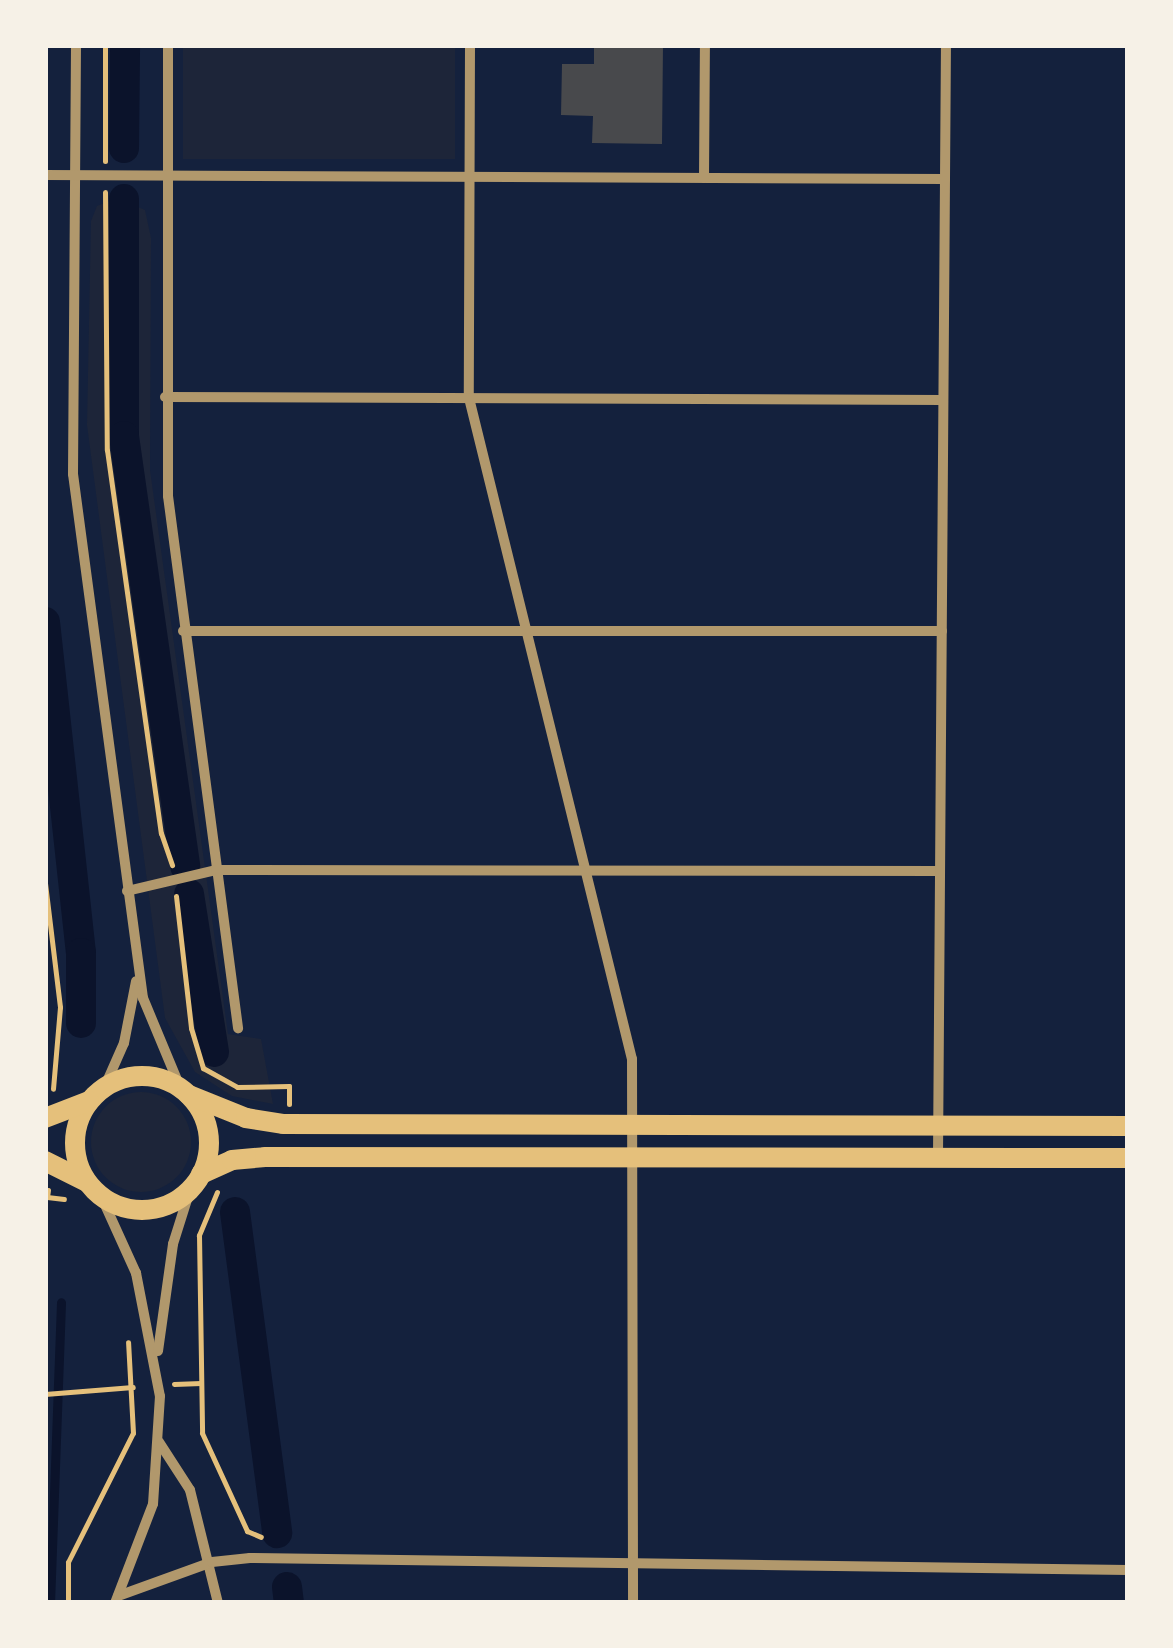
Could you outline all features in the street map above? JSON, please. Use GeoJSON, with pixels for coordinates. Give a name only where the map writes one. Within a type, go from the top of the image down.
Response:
{"type":"FeatureCollection","features":[{"type":"Feature","properties":{"kind":"main road"},"geometry":{"type":"LineString","coordinates":[[48,1117],[89,1101],[106,1086],[143,1075],[246,1118],[290,1124],[1128,1126]]}},
{"type":"Feature","properties":{"kind":"main road"},"geometry":{"type":"LineString","coordinates":[[185,1091],[208,1132],[196,1182]]}},
{"type":"Feature","properties":{"kind":"main road"},"geometry":{"type":"LineString","coordinates":[[89,1101],[74,1141],[90,1193]]}},
{"type":"Feature","properties":{"kind":"main road"},"geometry":{"type":"LineString","coordinates":[[47,1162],[90,1193],[118,1206],[156,1209],[232,1160],[265,1157],[1128,1158]]}},
{"type":"Feature","properties":{"kind":"street"},"geometry":{"type":"LineString","coordinates":[[76,45],[74,474],[137,960],[148,1019],[185,1091]]}},
{"type":"Feature","properties":{"kind":"street"},"geometry":{"type":"LineString","coordinates":[[168,45],[168,496],[238,1028]]}},
{"type":"Feature","properties":{"kind":"street"},"geometry":{"type":"LineString","coordinates":[[470,45],[469,398],[630,1042],[634,1126],[633,1603]]}},
{"type":"Feature","properties":{"kind":"street"},"geometry":{"type":"LineString","coordinates":[[704,178],[705,45]]}},
{"type":"Feature","properties":{"kind":"street"},"geometry":{"type":"LineString","coordinates":[[938,1157],[946,45]]}},
{"type":"Feature","properties":{"kind":"street"},"geometry":{"type":"LineString","coordinates":[[45,175],[945,179]]}},
{"type":"Feature","properties":{"kind":"street"},"geometry":{"type":"LineString","coordinates":[[165,397],[943,400]]}},
{"type":"Feature","properties":{"kind":"street"},"geometry":{"type":"LineString","coordinates":[[183,631],[942,631]]}},
{"type":"Feature","properties":{"kind":"street"},"geometry":{"type":"LineString","coordinates":[[127,890],[216,870],[940,871]]}},
{"type":"Feature","properties":{"kind":"street"},"geometry":{"type":"LineString","coordinates":[[106,1086],[130,1019],[137,960]]}},
{"type":"Feature","properties":{"kind":"street"},"geometry":{"type":"LineString","coordinates":[[158,1357],[173,1244],[196,1182]]}},
{"type":"Feature","properties":{"kind":"street"},"geometry":{"type":"LineString","coordinates":[[90,1193],[129,1253],[158,1357],[160,1385],[158,1441],[146,1532],[116,1600]]}},
{"type":"Feature","properties":{"kind":"street"},"geometry":{"type":"LineString","coordinates":[[158,1441],[190,1490],[212,1562],[218,1603]]}},
{"type":"Feature","properties":{"kind":"street"},"geometry":{"type":"LineString","coordinates":[[116,1600],[212,1562],[1128,1570]]}},
{"type":"Feature","properties":{"kind":"path"},"geometry":{"type":"LineString","coordinates":[[105,45],[107,450],[161,833],[174,880],[188,1010],[203,1068],[238,1087],[289,1086],[290,1124]]}},
{"type":"Feature","properties":{"kind":"path"},"geometry":{"type":"LineString","coordinates":[[45,883],[60,1007],[48,1117]]}},
{"type":"Feature","properties":{"kind":"path"},"geometry":{"type":"LineString","coordinates":[[47,1162],[47,1197],[90,1193]]}},
{"type":"Feature","properties":{"kind":"path"},"geometry":{"type":"LineString","coordinates":[[223,1185],[199,1235],[205,1451],[247,1531],[277,1538]]}},
{"type":"Feature","properties":{"kind":"path"},"geometry":{"type":"LineString","coordinates":[[68,1603],[68,1562],[132,1433],[128,1336]]}},
{"type":"Feature","properties":{"kind":"path"},"geometry":{"type":"LineString","coordinates":[[45,1394],[201,1383]]}},
{"type":"Feature","properties":{"kind":"shaded area"},"geometry":{"type":"Polygon","coordinates":[[[183,45],[455,45],[455,159],[183,159],[183,45]]]}},
{"type":"Feature","properties":{"kind":"shaded area"},"geometry":{"type":"Polygon","coordinates":[[[117,198],[145,210],[151,238],[150,470],[228,1034],[261,1039],[273,1104],[232,1096],[195,1072],[165,1018],[87,425],[91,221],[97,206],[117,198]]]}},
{"type":"Feature","properties":{"kind":"shaded area"},"geometry":{"type":"Polygon","coordinates":[[[141,1092],[169,1100],[183,1114],[191,1142],[183,1170],[169,1184],[141,1192],[113,1184],[99,1170],[91,1142],[99,1114],[113,1100],[141,1092]]]}},
{"type":"Feature","properties":{"kind":"building"},"geometry":{"type":"Polygon","coordinates":[[[594,45],[663,45],[662,144],[592,143],[593,116],[561,115],[562,64],[594,64],[594,45]]]}},
{"type":"Feature","properties":{"kind":"waterway"},"geometry":{"type":"LineString","coordinates":[[124,148],[125,45]]}},
{"type":"Feature","properties":{"kind":"waterway"},"geometry":{"type":"LineString","coordinates":[[124,199],[124,436],[185,867]]}},
{"type":"Feature","properties":{"kind":"waterway"},"geometry":{"type":"LineString","coordinates":[[45,622],[81,953],[81,1023]]}},
{"type":"Feature","properties":{"kind":"waterway"},"geometry":{"type":"LineString","coordinates":[[189,894],[214,1052]]}},
{"type":"Feature","properties":{"kind":"waterway"},"geometry":{"type":"LineString","coordinates":[[235,1212],[277,1533]]}},
{"type":"Feature","properties":{"kind":"waterway"},"geometry":{"type":"LineString","coordinates":[[50,1603],[61,1302]]}},
{"type":"Feature","properties":{"kind":"waterway"},"geometry":{"type":"LineString","coordinates":[[287,1587],[289,1603]]}}]}
